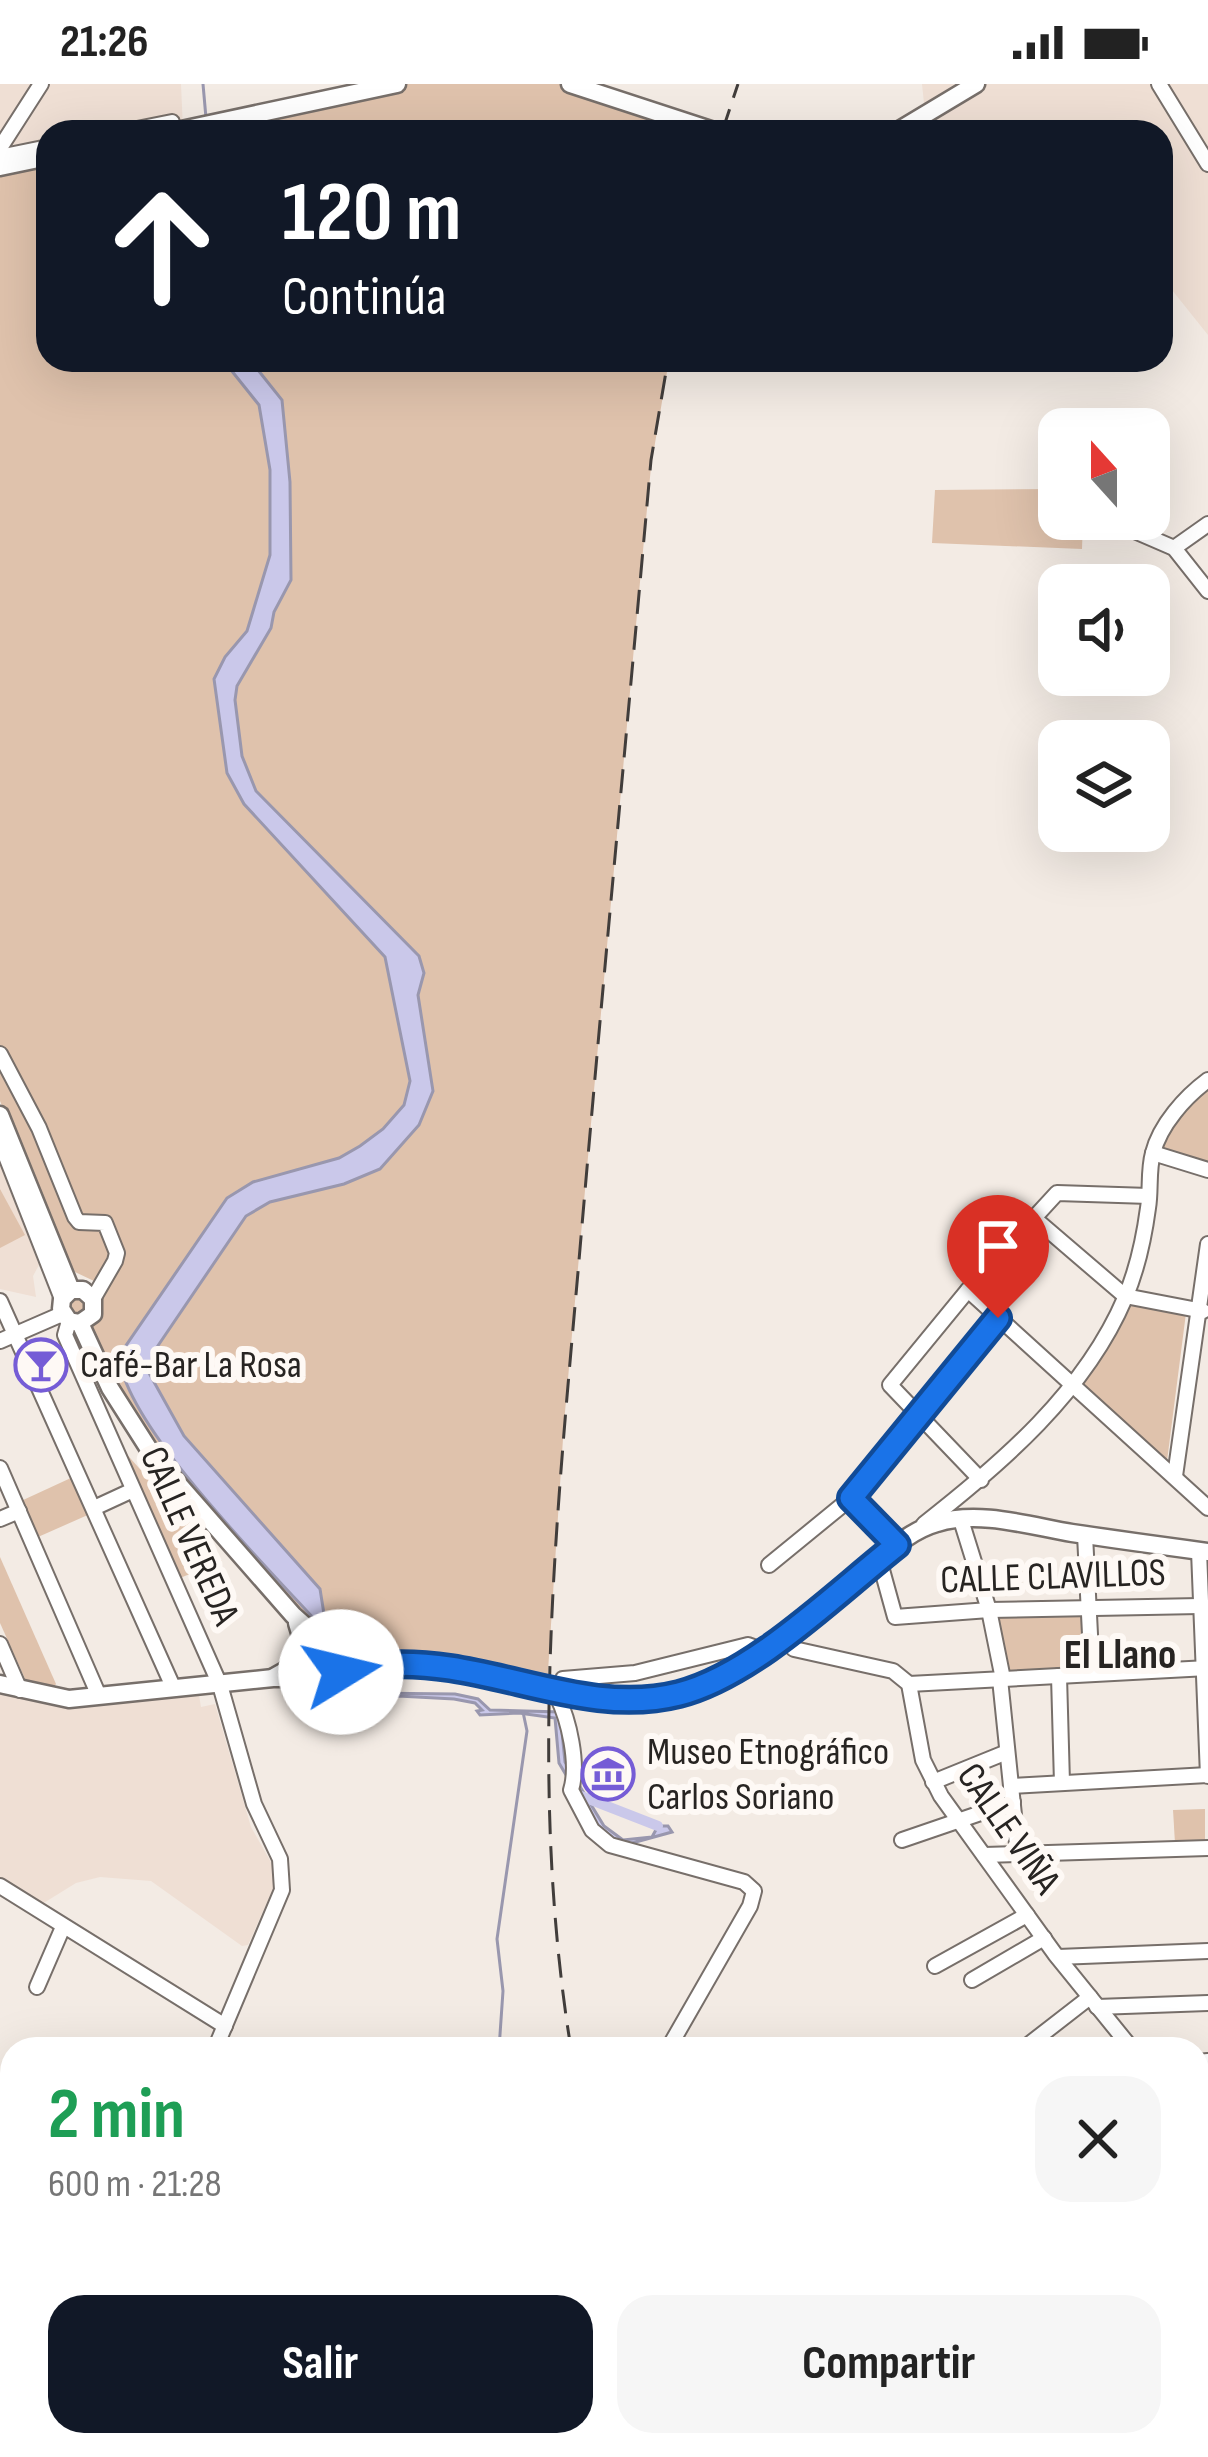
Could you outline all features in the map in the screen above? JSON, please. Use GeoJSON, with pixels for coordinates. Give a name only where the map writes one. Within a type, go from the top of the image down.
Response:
{"type":"FeatureCollection","features":[{"type":"Feature","properties":{"kind":"main road"},"geometry":{"type":"LineString","coordinates":[[229,120],[397,84]]}},
{"type":"Feature","properties":{"kind":"main road"},"geometry":{"type":"LineString","coordinates":[[570,84],[680,120]]}},
{"type":"Feature","properties":{"kind":"main road"},"geometry":{"type":"LineString","coordinates":[[940,106],[962,84]]}},
{"type":"Feature","properties":{"kind":"main road"},"geometry":{"type":"LineString","coordinates":[[916,120],[976,84]]}},
{"type":"Feature","properties":{"kind":"main road"},"geometry":{"type":"LineString","coordinates":[[0,167],[36,160]]}},
{"type":"Feature","properties":{"kind":"main road"},"geometry":{"type":"LineString","coordinates":[[0,1115],[69,1309],[134,1428],[182,1492],[293,1615],[341,1658],[377,1665],[441,1665],[616,1701],[675,1695],[708,1683],[762,1650],[903,1540],[935,1523],[983,1519],[1203,1551]]}},
{"type":"Feature","properties":{"kind":"main road"},"geometry":{"type":"LineString","coordinates":[[83,1290],[93,1299],[93,1314],[69,1309],[83,1290]]}},
{"type":"Feature","properties":{"kind":"main road"},"geometry":{"type":"LineString","coordinates":[[293,1615],[305,1682]]}},
{"type":"Feature","properties":{"kind":"main road"},"geometry":{"type":"LineString","coordinates":[[273,1678],[313,1644],[326,1644]]}},
{"type":"Feature","properties":{"kind":"main road"},"geometry":{"type":"LineString","coordinates":[[338,1678],[341,1658]]}},
{"type":"Feature","properties":{"kind":"main road"},"geometry":{"type":"LineString","coordinates":[[0,1684],[69,1699],[273,1678],[319,1687],[377,1665]]}},
{"type":"Feature","properties":{"kind":"street"},"geometry":{"type":"LineString","coordinates":[[0,148],[41,84]]}},
{"type":"Feature","properties":{"kind":"street"},"geometry":{"type":"LineString","coordinates":[[1159,84],[1208,164]]}},
{"type":"Feature","properties":{"kind":"street"},"geometry":{"type":"LineString","coordinates":[[0,158],[36,150]]}},
{"type":"Feature","properties":{"kind":"street"},"geometry":{"type":"LineString","coordinates":[[1174,548],[1208,524]]}},
{"type":"Feature","properties":{"kind":"street"},"geometry":{"type":"LineString","coordinates":[[1155,540],[1174,548],[1208,591]]}},
{"type":"Feature","properties":{"kind":"street"},"geometry":{"type":"LineString","coordinates":[[0,1054],[39,1128],[75,1217],[110,1228],[116,1261],[93,1299]]}},
{"type":"Feature","properties":{"kind":"street"},"geometry":{"type":"LineString","coordinates":[[851,1498],[903,1540],[981,1480],[1071,1385],[1102,1340],[1137,1265],[1153,1153],[1172,1115],[1206,1083]]}},
{"type":"Feature","properties":{"kind":"street","name":"CALLE VEREDA"},"geometry":{"type":"LineString","coordinates":[[0,1141],[69,1309],[65,1335],[220,1685],[254,1804],[280,1859],[282,1890],[220,2037]]}},
{"type":"Feature","properties":{"kind":"street"},"geometry":{"type":"LineString","coordinates":[[1153,1153],[1208,1169]]}},
{"type":"Feature","properties":{"kind":"street"},"geometry":{"type":"LineString","coordinates":[[981,1480],[890,1385],[1057,1193],[1149,1196]]}},
{"type":"Feature","properties":{"kind":"street"},"geometry":{"type":"LineString","coordinates":[[1034,1218],[1125,1297],[1204,1311]]}},
{"type":"Feature","properties":{"kind":"street"},"geometry":{"type":"LineString","coordinates":[[1175,1476],[1204,1311],[1208,1244]]}},
{"type":"Feature","properties":{"kind":"street"},"geometry":{"type":"LineString","coordinates":[[968,1290],[1208,1508]]}},
{"type":"Feature","properties":{"kind":"street"},"geometry":{"type":"LineString","coordinates":[[0,1301],[174,1689]]}},
{"type":"Feature","properties":{"kind":"street"},"geometry":{"type":"LineString","coordinates":[[0,1342],[69,1309]]}},
{"type":"Feature","properties":{"kind":"street"},"geometry":{"type":"LineString","coordinates":[[770,1565],[851,1498],[998,1318]]}},
{"type":"Feature","properties":{"kind":"street"},"geometry":{"type":"LineString","coordinates":[[110,1438],[134,1428]]}},
{"type":"Feature","properties":{"kind":"street"},"geometry":{"type":"LineString","coordinates":[[0,1468],[99,1696]]}},
{"type":"Feature","properties":{"kind":"street"},"geometry":{"type":"LineString","coordinates":[[94,1508],[133,1490]]}},
{"type":"Feature","properties":{"kind":"street"},"geometry":{"type":"LineString","coordinates":[[0,1519],[19,1511]]}},
{"type":"Feature","properties":{"kind":"street"},"geometry":{"type":"LineString","coordinates":[[962,1520],[989,1610],[1001,1679],[1018,1854]]}},
{"type":"Feature","properties":{"kind":"street"},"geometry":{"type":"LineString","coordinates":[[1084,1534],[1092,1674]]}},
{"type":"Feature","properties":{"kind":"street"},"geometry":{"type":"LineString","coordinates":[[902,1840],[959,1822],[1012,1794],[1062,1784],[1208,1775],[1200,1606],[1203,1551]]}},
{"type":"Feature","properties":{"kind":"street","name":"CALLE CLAVILLOS"},"geometry":{"type":"LineString","coordinates":[[879,1559],[895,1617],[989,1610],[1200,1606]]}},
{"type":"Feature","properties":{"kind":"street"},"geometry":{"type":"LineString","coordinates":[[781,1636],[794,1649],[893,1671],[909,1684],[1205,1668]]}},
{"type":"Feature","properties":{"kind":"street"},"geometry":{"type":"LineString","coordinates":[[0,1644],[20,1690]]}},
{"type":"Feature","properties":{"kind":"street"},"geometry":{"type":"LineString","coordinates":[[675,2037],[750,1906],[754,1891],[743,1882],[610,1845],[592,1830],[571,1790],[577,1772],[568,1745],[569,1718],[557,1696],[563,1679],[655,1670],[748,1645],[762,1650]]}},
{"type":"Feature","properties":{"kind":"street"},"geometry":{"type":"LineString","coordinates":[[1059,1676],[1062,1784]]}},
{"type":"Feature","properties":{"kind":"street","name":"CALLE VIÑA"},"geometry":{"type":"LineString","coordinates":[[909,1684],[919,1746],[933,1782],[1058,1957],[1122,2037]]}},
{"type":"Feature","properties":{"kind":"street"},"geometry":{"type":"LineString","coordinates":[[933,1782],[1007,1752]]}},
{"type":"Feature","properties":{"kind":"street"},"geometry":{"type":"LineString","coordinates":[[984,1856],[1208,1848]]}},
{"type":"Feature","properties":{"kind":"street"},"geometry":{"type":"LineString","coordinates":[[0,1886],[225,2026]]}},
{"type":"Feature","properties":{"kind":"street"},"geometry":{"type":"LineString","coordinates":[[935,1966],[1027,1915]]}},
{"type":"Feature","properties":{"kind":"street"},"geometry":{"type":"LineString","coordinates":[[37,1987],[63,1927]]}},
{"type":"Feature","properties":{"kind":"street"},"geometry":{"type":"LineString","coordinates":[[972,1980],[1044,1938]]}},
{"type":"Feature","properties":{"kind":"street"},"geometry":{"type":"LineString","coordinates":[[1058,1957],[1208,1951]]}},
{"type":"Feature","properties":{"kind":"street"},"geometry":{"type":"LineString","coordinates":[[1041,2037],[1093,2002],[1208,2003]]}},
{"type":"Feature","properties":{"kind":"shaded area"},"geometry":{"type":"Polygon","coordinates":[[[0,84],[181,84],[183,120],[36,120],[36,160],[0,167],[0,84]]]}},
{"type":"Feature","properties":{"kind":"shaded area"},"geometry":{"type":"Polygon","coordinates":[[[398,84],[567,84],[683,120],[228,120],[398,84]]]}},
{"type":"Feature","properties":{"kind":"shaded area"},"geometry":{"type":"Polygon","coordinates":[[[922,84],[1208,84],[1208,335],[1173,291],[1173,120],[926,120],[922,84]]]}},
{"type":"Feature","properties":{"kind":"shaded area"},"geometry":{"type":"Polygon","coordinates":[[[36,160],[36,372],[667,372],[651,467],[638,603],[564,1423],[547,1687],[510,1677],[340,1665],[325,1684],[302,1674],[307,1650],[319,1645],[166,1472],[65,1299],[87,1294],[115,1261],[109,1228],[79,1222],[0,1056],[0,167],[36,160]]]}},
{"type":"Feature","properties":{"kind":"shaded area"},"geometry":{"type":"Polygon","coordinates":[[[1038,489],[1038,540],[1082,540],[1082,549],[932,543],[935,490],[1038,489]]]}},
{"type":"Feature","properties":{"kind":"shaded area"},"geometry":{"type":"Polygon","coordinates":[[[0,1063],[41,1145],[70,1218],[104,1230],[113,1255],[94,1281],[75,1272],[66,1257],[0,1101],[0,1063]]]}},
{"type":"Feature","properties":{"kind":"shaded area"},"geometry":{"type":"Polygon","coordinates":[[[1208,1090],[1208,1162],[1162,1147],[1178,1117],[1208,1090]]]}},
{"type":"Feature","properties":{"kind":"shaded area"},"geometry":{"type":"Polygon","coordinates":[[[0,1164],[39,1265],[33,1276],[36,1297],[0,1289],[0,1164]]]}},
{"type":"Feature","properties":{"kind":"shaded area"},"geometry":{"type":"Polygon","coordinates":[[[0,1189],[25,1235],[0,1248],[0,1189]]]}},
{"type":"Feature","properties":{"kind":"shaded area"},"geometry":{"type":"Polygon","coordinates":[[[1128,1304],[1186,1313],[1167,1461],[1081,1387],[1128,1304]]]}},
{"type":"Feature","properties":{"kind":"shaded area"},"geometry":{"type":"Polygon","coordinates":[[[122,1449],[222,1561],[180,1578],[122,1449]]]}},
{"type":"Feature","properties":{"kind":"shaded area"},"geometry":{"type":"Polygon","coordinates":[[[73,1477],[90,1514],[38,1537],[21,1501],[73,1477]]]}},
{"type":"Feature","properties":{"kind":"shaded area"},"geometry":{"type":"Polygon","coordinates":[[[0,1557],[54,1687],[26,1681],[0,1623],[0,1557]]]}},
{"type":"Feature","properties":{"kind":"shaded area"},"geometry":{"type":"Polygon","coordinates":[[[1081,1611],[1086,1668],[1006,1675],[995,1613],[1081,1611]]]}},
{"type":"Feature","properties":{"kind":"shaded area"},"geometry":{"type":"Polygon","coordinates":[[[0,1692],[62,1706],[199,1695],[201,1707],[215,1704],[251,1827],[272,1864],[274,1887],[248,1945],[242,1946],[151,1881],[100,1877],[76,1883],[42,1904],[0,1878],[0,1692]]]}},
{"type":"Feature","properties":{"kind":"shaded area"},"geometry":{"type":"Polygon","coordinates":[[[1205,1809],[1205,1841],[1175,1843],[1173,1810],[1205,1809]]]}},
{"type":"Feature","properties":{"kind":"water"},"geometry":{"type":"Polygon","coordinates":[[[233,372],[260,372],[282,400],[290,482],[291,580],[271,628],[237,686],[242,756],[256,791],[419,956],[424,973],[418,995],[433,1091],[419,1125],[380,1169],[344,1184],[270,1202],[246,1216],[153,1353],[149,1373],[184,1436],[320,1589],[327,1633],[177,1464],[130,1392],[120,1362],[125,1347],[227,1198],[253,1182],[339,1158],[360,1146],[404,1105],[410,1081],[385,957],[244,804],[227,773],[214,679],[247,631],[270,555],[270,470],[259,405],[233,372]]]}},
{"type":"Feature","properties":{"kind":"water"},"geometry":{"type":"Polygon","coordinates":[[[349,1683],[368,1693],[455,1694],[478,1699],[490,1710],[560,1712],[565,1762],[604,1826],[623,1840],[652,1837],[658,1826],[668,1826],[672,1832],[625,1845],[619,1845],[593,1821],[559,1763],[555,1718],[480,1715],[477,1711],[482,1710],[475,1703],[454,1699],[398,1696],[357,1702],[331,1694],[349,1683]]]}},
{"type":"Feature","properties":{"kind":"waterway"},"geometry":{"type":"LineString","coordinates":[[203,84],[206,118]]}},
{"type":"Feature","properties":{"kind":"waterway"},"geometry":{"type":"LineString","coordinates":[[500,2037],[503,1991],[497,1939],[527,1731],[523,1712]]}},
{"type":"Feature","properties":{"kind":"waterway"},"geometry":{"type":"LineString","coordinates":[[581,1796],[658,1826]]}},
{"type":"Feature","properties":{"kind":"railway"},"geometry":{"type":"LineString","coordinates":[[726,120],[738,84]]}},
{"type":"Feature","properties":{"kind":"railway"},"geometry":{"type":"LineString","coordinates":[[569,2037],[551,1854],[550,1660],[555,1564],[651,460],[666,372]]}},
{"type":"Feature","properties":{"kind":"place","name":"Café-Bar La Rosa"},"geometry":{"type":"Point","coordinates":[41,1365]}},
{"type":"Feature","properties":{"kind":"place","name":"Museo Etnográfico Carlos Soriano"},"geometry":{"type":"Point","coordinates":[608,1774]}},
{"type":"Feature","properties":{"kind":"district","name":"El Llano"},"geometry":{"type":"Point","coordinates":[1120,1655]}},
{"type":"Feature","properties":{"kind":"route"},"geometry":{"type":"LineString","coordinates":[[341,1672],[338,1678],[377,1665],[441,1665],[616,1701],[675,1695],[708,1683],[781,1636],[897,1545],[851,1498],[998,1318]]}}]}
